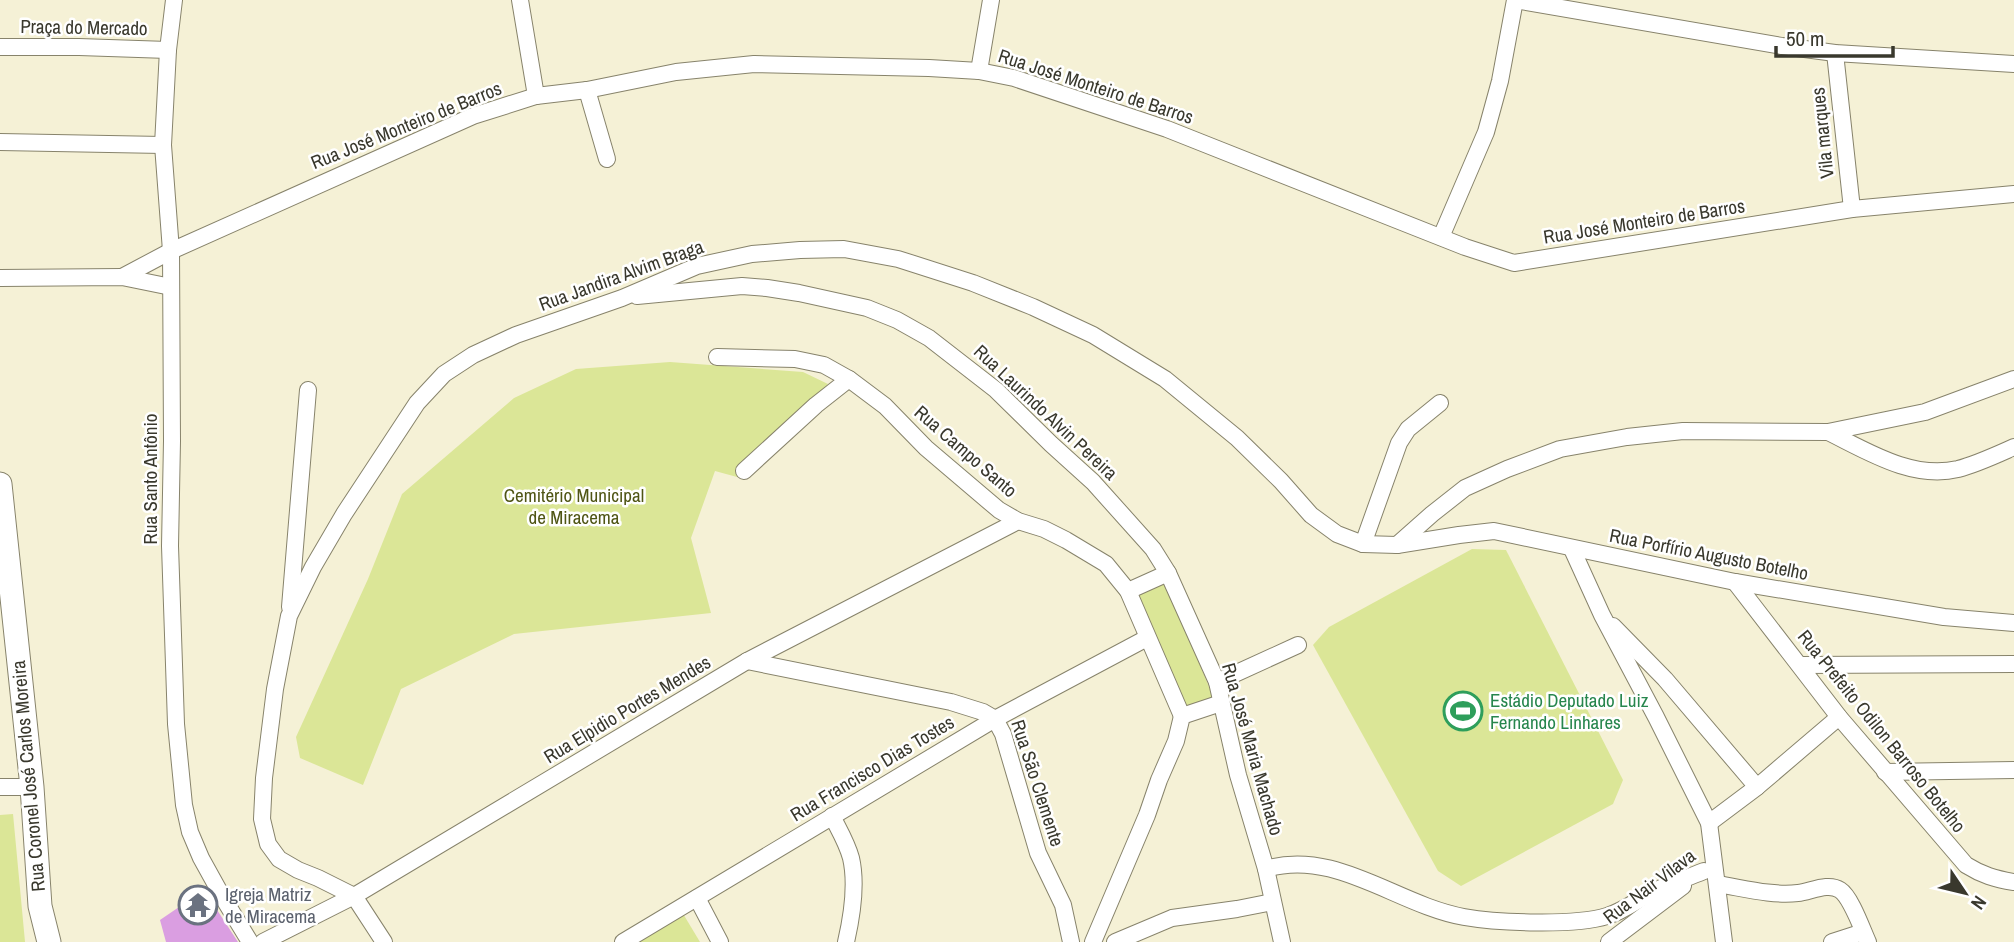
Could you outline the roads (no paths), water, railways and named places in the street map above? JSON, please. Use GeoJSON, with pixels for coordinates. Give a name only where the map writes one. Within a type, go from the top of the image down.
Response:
{"type":"FeatureCollection","features":[{"type":"Feature","properties":{"kind":"street","name":"Rua Santo Antônio"},"geometry":{"type":"LineString","coordinates":[[174,0],[168,50],[163,145],[171,251],[170,546],[176,724],[184,805],[190,832],[201,859],[250,942]]}},
{"type":"Feature","properties":{"kind":"street"},"geometry":{"type":"LineString","coordinates":[[520,0],[536,96]]}},
{"type":"Feature","properties":{"kind":"street"},"geometry":{"type":"LineString","coordinates":[[979,71],[991,0]]}},
{"type":"Feature","properties":{"kind":"street"},"geometry":{"type":"LineString","coordinates":[[1441,237],[1486,132],[1500,81],[1515,0],[1835,53],[2014,64]]}},
{"type":"Feature","properties":{"kind":"street","name":"Praça do Mercado"},"geometry":{"type":"LineString","coordinates":[[0,47],[168,50]]}},
{"type":"Feature","properties":{"kind":"street","name":"Vila marques"},"geometry":{"type":"LineString","coordinates":[[1835,53],[1852,209]]}},
{"type":"Feature","properties":{"kind":"street","name":"Rua José Monteiro de Barros"},"geometry":{"type":"LineString","coordinates":[[122,277],[171,251],[473,116],[536,96],[587,90],[676,72],[754,64],[929,68],[979,71],[1014,78],[1167,130],[1514,263],[1852,209],[2014,194]]}},
{"type":"Feature","properties":{"kind":"street"},"geometry":{"type":"LineString","coordinates":[[587,90],[607,159]]}},
{"type":"Feature","properties":{"kind":"street"},"geometry":{"type":"LineString","coordinates":[[0,142],[163,145]]}},
{"type":"Feature","properties":{"kind":"street","name":"Rua Jandira Alvim Braga"},"geometry":{"type":"LineString","coordinates":[[354,896],[279,859],[268,844],[262,819],[275,689],[289,616],[313,567],[344,514],[417,403],[444,374],[474,355],[516,335],[622,298],[697,266],[752,254],[844,249],[884,257],[973,283],[1093,335],[1165,379],[1237,438],[1311,515],[1337,534],[1363,544],[1397,545]]}},
{"type":"Feature","properties":{"kind":"street"},"geometry":{"type":"LineString","coordinates":[[0,278],[122,277],[171,287]]}},
{"type":"Feature","properties":{"kind":"street","name":"Rua Laurindo Alvin Pereira"},"geometry":{"type":"LineString","coordinates":[[622,298],[742,286],[799,293],[867,308],[897,320],[929,338],[996,390],[1102,491],[1153,549],[1168,573]]}},
{"type":"Feature","properties":{"kind":"street","name":"Rua Campo Santo"},"geometry":{"type":"LineString","coordinates":[[717,356],[795,359],[824,365],[849,379],[885,406],[926,448],[980,496],[1018,522],[1044,529],[1107,564],[1128,591],[1182,716]]}},
{"type":"Feature","properties":{"kind":"street"},"geometry":{"type":"LineString","coordinates":[[744,471],[816,405],[849,379]]}},
{"type":"Feature","properties":{"kind":"street"},"geometry":{"type":"LineString","coordinates":[[1397,545],[1465,488],[1560,449],[1627,437],[1683,431],[1828,432],[1924,412],[2014,379]]}},
{"type":"Feature","properties":{"kind":"street"},"geometry":{"type":"LineString","coordinates":[[289,616],[307,390]]}},
{"type":"Feature","properties":{"kind":"street"},"geometry":{"type":"LineString","coordinates":[[1363,544],[1399,443],[1408,429],[1440,402]]}},
{"type":"Feature","properties":{"kind":"street"},"geometry":{"type":"LineString","coordinates":[[1828,432],[1910,468],[1938,471],[1956,469],[2014,447]]}},
{"type":"Feature","properties":{"kind":"street","name":"Rua Coronel José Carlos Moreira"},"geometry":{"type":"LineString","coordinates":[[0,484],[32,787],[40,906],[48,942]]}},
{"type":"Feature","properties":{"kind":"street","name":"Rua Elpidio Portes Mendes"},"geometry":{"type":"LineString","coordinates":[[263,942],[354,896],[747,662],[1018,522]]}},
{"type":"Feature","properties":{"kind":"street","name":"Rua Porfírio Augusto Botelho"},"geometry":{"type":"LineString","coordinates":[[1397,545],[1494,531],[1735,582],[1944,617],[2014,623]]}},
{"type":"Feature","properties":{"kind":"street"},"geometry":{"type":"LineString","coordinates":[[1572,549],[1602,615],[1709,823],[1709,868],[1717,884],[1724,942]]}},
{"type":"Feature","properties":{"kind":"street"},"geometry":{"type":"LineString","coordinates":[[1128,591],[1168,573]]}},
{"type":"Feature","properties":{"kind":"street","name":"Rua José Maria Machado"},"geometry":{"type":"LineString","coordinates":[[1168,573],[1217,682],[1238,775],[1266,869],[1282,942]]}},
{"type":"Feature","properties":{"kind":"street","name":"Rua Prefeito Odilon Barroso Botelho"},"geometry":{"type":"LineString","coordinates":[[1735,582],[1839,717],[1966,865],[1980,874],[2014,881]]}},
{"type":"Feature","properties":{"kind":"street"},"geometry":{"type":"LineString","coordinates":[[1602,615],[1665,679],[1757,787]]}},
{"type":"Feature","properties":{"kind":"street","name":"Rua Francisco Dias Tostes"},"geometry":{"type":"LineString","coordinates":[[623,942],[995,719],[1147,638]]}},
{"type":"Feature","properties":{"kind":"street"},"geometry":{"type":"LineString","coordinates":[[1217,682],[1298,645]]}},
{"type":"Feature","properties":{"kind":"street","name":"Rua São Clemente"},"geometry":{"type":"LineString","coordinates":[[747,662],[951,702],[983,712],[995,719],[1003,734],[1038,853],[1063,905],[1071,942]]}},
{"type":"Feature","properties":{"kind":"street"},"geometry":{"type":"LineString","coordinates":[[1800,665],[2014,664]]}},
{"type":"Feature","properties":{"kind":"street"},"geometry":{"type":"LineString","coordinates":[[1093,942],[1147,815],[1182,716],[1221,703]]}},
{"type":"Feature","properties":{"kind":"street"},"geometry":{"type":"LineString","coordinates":[[1709,823],[1757,787],[1839,717]]}},
{"type":"Feature","properties":{"kind":"street"},"geometry":{"type":"LineString","coordinates":[[1885,772],[2014,770]]}},
{"type":"Feature","properties":{"kind":"street"},"geometry":{"type":"LineString","coordinates":[[0,787],[32,787]]}},
{"type":"Feature","properties":{"kind":"street"},"geometry":{"type":"LineString","coordinates":[[832,816],[851,858],[853,881],[846,942]]}},
{"type":"Feature","properties":{"kind":"street"},"geometry":{"type":"LineString","coordinates":[[1266,869],[1283,864],[1321,866],[1463,917],[1548,922],[1596,919],[1611,915],[1654,891],[1709,868]]}},
{"type":"Feature","properties":{"kind":"street","name":"Rua Nair Vilava"},"geometry":{"type":"LineString","coordinates":[[1609,942],[1709,868]]}},
{"type":"Feature","properties":{"kind":"street"},"geometry":{"type":"LineString","coordinates":[[1717,884],[1782,894],[1838,888],[1847,898],[1866,937],[1832,942]]}},
{"type":"Feature","properties":{"kind":"street"},"geometry":{"type":"LineString","coordinates":[[354,896],[384,942]]}},
{"type":"Feature","properties":{"kind":"street"},"geometry":{"type":"LineString","coordinates":[[697,898],[720,942]]}},
{"type":"Feature","properties":{"kind":"street"},"geometry":{"type":"LineString","coordinates":[[1115,942],[1153,934],[1172,918],[1272,902]]}},
{"type":"Feature","properties":{"kind":"place","name":"Estádio Deputado Luiz Fernando Linhares"},"geometry":{"type":"Point","coordinates":[1463,711]}},
{"type":"Feature","properties":{"kind":"place","name":"Igreja Matriz de Miracema"},"geometry":{"type":"Point","coordinates":[198,905]}},
{"type":"Feature","properties":{"kind":"park label","name":"Cemitério Municipal de Miracema"},"geometry":{"type":"Point","coordinates":[574,506]}}]}
